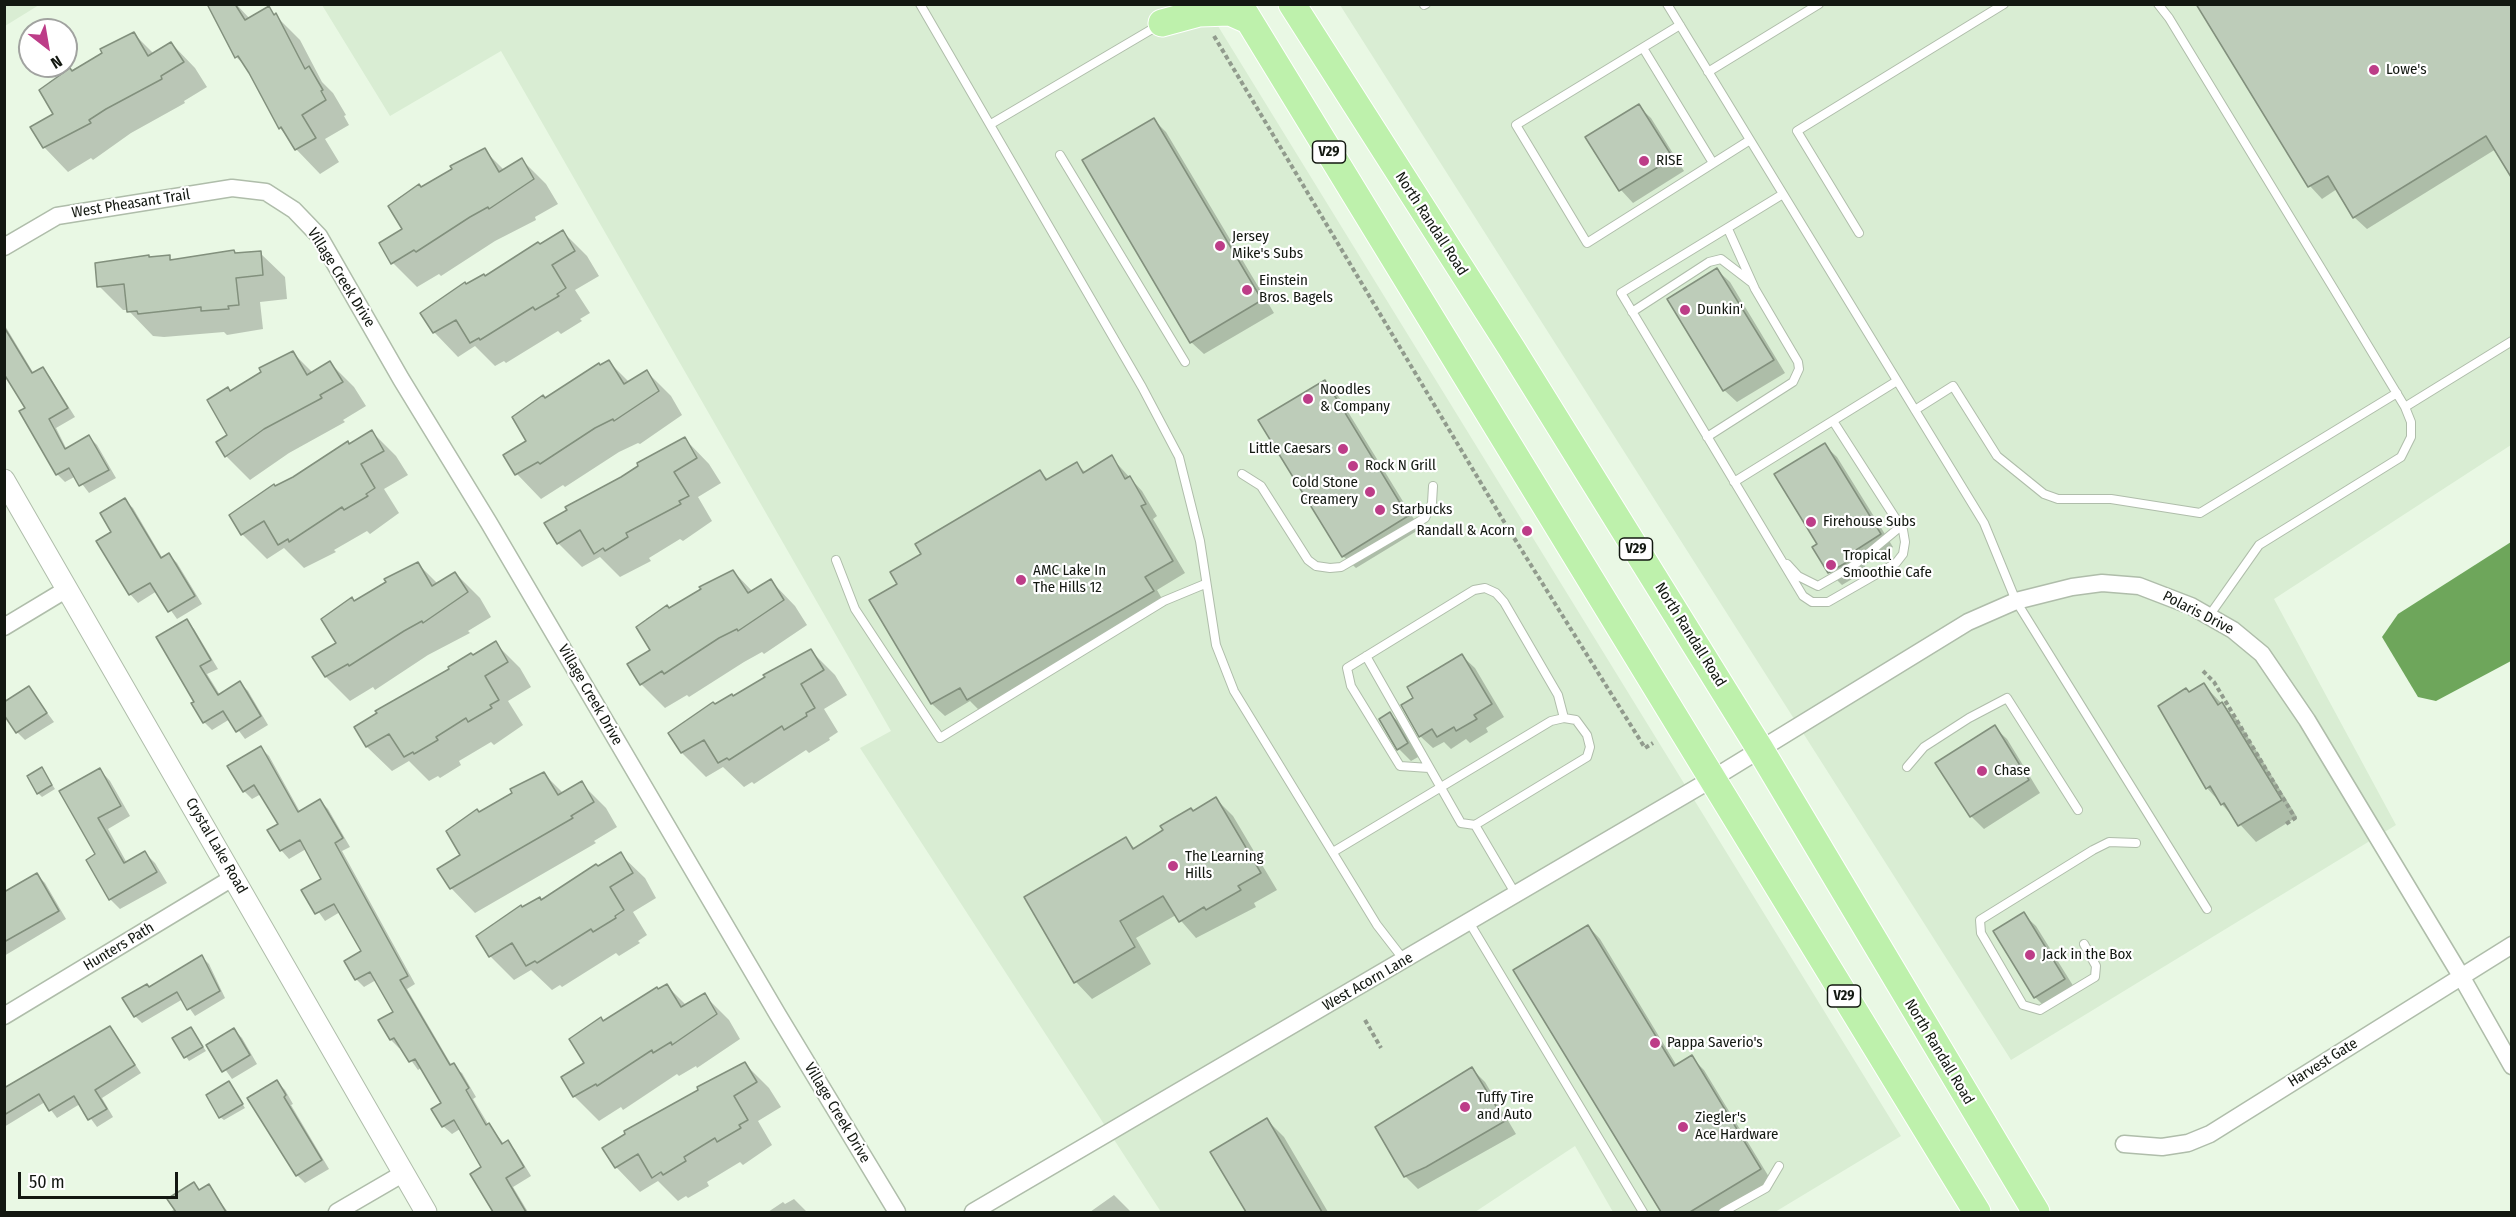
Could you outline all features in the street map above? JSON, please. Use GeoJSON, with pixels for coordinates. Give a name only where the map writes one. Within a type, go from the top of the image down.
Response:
{"type":"FeatureCollection","features":[{"type":"Feature","properties":{"kind":"main road","name":"North Randall Road"},"geometry":{"type":"LineString","coordinates":[[1292,4],[1512,349],[1760,748],[2036,1212]]}},
{"type":"Feature","properties":{"kind":"main road"},"geometry":{"type":"LineString","coordinates":[[1178,16],[1244,12]]}},
{"type":"Feature","properties":{"kind":"main road","name":"V29"},"geometry":{"type":"LineString","coordinates":[[1244,12],[1977,1212]]}},
{"type":"Feature","properties":{"kind":"street","name":"West Pheasant Trail"},"geometry":{"type":"LineString","coordinates":[[4,247],[57,216],[232,188],[266,192]]}},
{"type":"Feature","properties":{"kind":"street","name":"Village Creek Drive"},"geometry":{"type":"LineString","coordinates":[[266,192],[294,210],[319,236],[401,379],[489,523],[772,1005],[897,1212]]}},
{"type":"Feature","properties":{"kind":"street","name":"Crystal Lake Road"},"geometry":{"type":"LineString","coordinates":[[4,480],[426,1212]]}},
{"type":"Feature","properties":{"kind":"street","name":"Polaris Drive"},"geometry":{"type":"LineString","coordinates":[[1760,748],[1968,622],[2016,601],[2102,583],[2139,586],[2209,616],[2249,641],[2284,684],[2461,976],[2511,1066]]}},
{"type":"Feature","properties":{"kind":"street"},"geometry":{"type":"LineString","coordinates":[[4,627],[67,589]]}},
{"type":"Feature","properties":{"kind":"street","name":"West Acorn Lane"},"geometry":{"type":"LineString","coordinates":[[973,1212],[1404,961],[1515,893],[1712,779],[1760,748]]}},
{"type":"Feature","properties":{"kind":"street","name":"Hunters Path"},"geometry":{"type":"LineString","coordinates":[[4,1016],[234,877]]}},
{"type":"Feature","properties":{"kind":"street","name":"Harvest Gate"},"geometry":{"type":"LineString","coordinates":[[2124,1144],[2162,1147],[2188,1143],[2210,1134],[2511,945]]}},
{"type":"Feature","properties":{"kind":"street"},"geometry":{"type":"LineString","coordinates":[[337,1212],[404,1173]]}},
{"type":"Feature","properties":{"kind":"lane"},"geometry":{"type":"LineString","coordinates":[[920,4],[1153,406],[1179,457],[1193,505],[1205,584],[1223,667],[1242,705],[1377,926],[1404,961]]}},
{"type":"Feature","properties":{"kind":"lane"},"geometry":{"type":"LineString","coordinates":[[1667,4],[1984,523],[2016,601],[2206,909]]}},
{"type":"Feature","properties":{"kind":"lane"},"geometry":{"type":"LineString","coordinates":[[1708,72],[1819,4]]}},
{"type":"Feature","properties":{"kind":"lane"},"geometry":{"type":"LineString","coordinates":[[1859,233],[1797,131],[2004,4]]}},
{"type":"Feature","properties":{"kind":"lane"},"geometry":{"type":"LineString","coordinates":[[2158,4],[2169,18],[2397,393],[2411,422],[2410,437],[2401,457],[2259,545],[2209,616]]}},
{"type":"Feature","properties":{"kind":"lane"},"geometry":{"type":"LineString","coordinates":[[991,124],[1178,16]]}},
{"type":"Feature","properties":{"kind":"lane"},"geometry":{"type":"LineString","coordinates":[[1680,25],[1516,125],[1587,243],[1750,140]]}},
{"type":"Feature","properties":{"kind":"lane"},"geometry":{"type":"LineString","coordinates":[[1643,48],[1713,163]]}},
{"type":"Feature","properties":{"kind":"lane"},"geometry":{"type":"LineString","coordinates":[[1060,155],[1185,362]]}},
{"type":"Feature","properties":{"kind":"lane"},"geometry":{"type":"LineString","coordinates":[[1783,194],[1621,293],[1775,551],[1803,596],[1812,602],[1828,602],[1896,563],[1903,554],[1905,542],[1900,527],[1833,421]]}},
{"type":"Feature","properties":{"kind":"lane"},"geometry":{"type":"LineString","coordinates":[[1707,437],[1793,382],[1798,374],[1798,362],[1752,282],[1728,229]]}},
{"type":"Feature","properties":{"kind":"lane"},"geometry":{"type":"LineString","coordinates":[[1632,312],[1709,262],[1721,259],[1752,282]]}},
{"type":"Feature","properties":{"kind":"lane"},"geometry":{"type":"LineString","coordinates":[[2405,407],[2511,341]]}},
{"type":"Feature","properties":{"kind":"lane"},"geometry":{"type":"LineString","coordinates":[[1734,482],[1897,381]]}},
{"type":"Feature","properties":{"kind":"lane"},"geometry":{"type":"LineString","coordinates":[[1915,410],[1953,386],[1997,456],[2044,494],[2058,499],[2111,499],[2200,513],[2397,393]]}},
{"type":"Feature","properties":{"kind":"lane"},"geometry":{"type":"LineString","coordinates":[[1242,474],[1261,486],[1308,560],[1316,566],[1330,568],[1341,567],[1425,518],[1432,502],[1433,486]]}},
{"type":"Feature","properties":{"kind":"lane"},"geometry":{"type":"LineString","coordinates":[[1775,551],[1798,576],[1818,586],[1853,566],[1900,527]]}},
{"type":"Feature","properties":{"kind":"lane"},"geometry":{"type":"LineString","coordinates":[[836,560],[855,609],[940,738],[1164,601],[1205,584]]}},
{"type":"Feature","properties":{"kind":"lane"},"geometry":{"type":"LineString","coordinates":[[1429,768],[1400,766],[1351,686],[1347,668],[1464,595],[1485,588],[1496,593],[1504,602],[1558,695],[1564,718]]}},
{"type":"Feature","properties":{"kind":"lane"},"geometry":{"type":"LineString","coordinates":[[1333,852],[1440,787],[1551,721],[1564,718],[1576,720],[1587,735],[1590,747],[1587,757],[1475,825],[1461,823],[1440,787],[1429,768],[1366,656]]}},
{"type":"Feature","properties":{"kind":"lane"},"geometry":{"type":"LineString","coordinates":[[1907,767],[1924,747],[1969,718],[2007,698],[2078,810]]}},
{"type":"Feature","properties":{"kind":"lane"},"geometry":{"type":"LineString","coordinates":[[1475,825],[1515,893]]}},
{"type":"Feature","properties":{"kind":"lane"},"geometry":{"type":"LineString","coordinates":[[2084,944],[2096,966],[2095,977],[2040,1010],[2023,1005],[1981,933],[1980,920],[2109,842],[2136,843]]}},
{"type":"Feature","properties":{"kind":"lane"},"geometry":{"type":"LineString","coordinates":[[1469,922],[1643,1212]]}},
{"type":"Feature","properties":{"kind":"lane"},"geometry":{"type":"LineString","coordinates":[[1723,1212],[1766,1188],[1779,1166]]}},
{"type":"Feature","properties":{"kind":"path"},"geometry":{"type":"LineString","coordinates":[[1178,16],[1271,127],[1296,175],[1506,525],[1645,748],[1653,743]]}},
{"type":"Feature","properties":{"kind":"path"},"geometry":{"type":"LineString","coordinates":[[2203,671],[2214,682],[2295,818],[2286,824]]}},
{"type":"Feature","properties":{"kind":"path"},"geometry":{"type":"LineString","coordinates":[[1365,1020],[1381,1048]]}},
{"type":"Feature","properties":{"kind":"shaded area"},"geometry":{"type":"Polygon","coordinates":[[[5,4],[39,4],[39,5],[5,26],[5,4]]]}},
{"type":"Feature","properties":{"kind":"shaded area"},"geometry":{"type":"Polygon","coordinates":[[[322,5],[1205,5],[1901,1136],[1775,1212],[1613,1212],[1575,1146],[1475,1212],[1161,1212],[860,748],[891,731],[501,51],[390,116],[322,5]]]}},
{"type":"Feature","properties":{"kind":"shaded area"},"geometry":{"type":"Polygon","coordinates":[[[1340,5],[2511,5],[2511,445],[2274,599],[2396,825],[2011,1060],[1340,5]]]}},
{"type":"Feature","properties":{"kind":"shaded area"},"geometry":{"type":"Polygon","coordinates":[[[2511,542],[2511,661],[2436,701],[2418,697],[2382,637],[2398,614],[2511,542]]]}},
{"type":"Feature","properties":{"kind":"building"},"geometry":{"type":"Polygon","coordinates":[[[207,4],[235,4],[245,20],[269,6],[274,15],[276,13],[305,69],[309,66],[323,90],[321,91],[326,100],[302,115],[316,138],[295,150],[281,127],[279,129],[238,56],[235,58],[207,4]]]}},
{"type":"Feature","properties":{"kind":"building","name":"Lowe's"},"geometry":{"type":"Polygon","coordinates":[[[2196,4],[2511,4],[2511,177],[2486,136],[2353,218],[2328,176],[2308,187],[2196,4]]]}},
{"type":"Feature","properties":{"kind":"building"},"geometry":{"type":"Polygon","coordinates":[[[134,32],[148,56],[171,42],[184,62],[161,76],[162,79],[89,120],[91,123],[43,148],[30,127],[53,114],[39,90],[56,78],[78,78],[78,67],[102,53],[100,49],[134,32]]]}},
{"type":"Feature","properties":{"kind":"building"},"geometry":{"type":"Polygon","coordinates":[[[1639,104],[1673,158],[1619,191],[1585,137],[1639,104]]]}},
{"type":"Feature","properties":{"kind":"building"},"geometry":{"type":"Polygon","coordinates":[[[1154,118],[1262,300],[1190,343],[1082,160],[1154,118]]]}},
{"type":"Feature","properties":{"kind":"building"},"geometry":{"type":"Polygon","coordinates":[[[485,148],[499,172],[522,158],[534,179],[489,209],[488,207],[470,217],[416,252],[414,250],[391,264],[379,243],[402,229],[388,206],[419,184],[421,187],[452,169],[450,166],[485,148]]]}},
{"type":"Feature","properties":{"kind":"building"},"geometry":{"type":"Polygon","coordinates":[[[563,230],[575,251],[552,265],[566,288],[557,294],[559,296],[535,310],[533,307],[480,340],[479,338],[470,343],[456,320],[433,333],[420,313],[465,282],[466,284],[484,274],[485,276],[538,242],[540,244],[563,230]]]}},
{"type":"Feature","properties":{"kind":"building"},"geometry":{"type":"Polygon","coordinates":[[[234,250],[235,253],[261,251],[263,275],[236,278],[239,305],[228,306],[229,309],[201,311],[201,307],[138,314],[137,311],[127,312],[124,284],[97,287],[95,263],[149,255],[149,257],[170,255],[170,260],[234,250]]]}},
{"type":"Feature","properties":{"kind":"building"},"geometry":{"type":"Polygon","coordinates":[[[1717,268],[1774,360],[1723,391],[1667,299],[1717,268]]]}},
{"type":"Feature","properties":{"kind":"building"},"geometry":{"type":"Polygon","coordinates":[[[4,327],[32,373],[43,367],[68,408],[49,419],[65,449],[89,435],[109,470],[79,486],[69,468],[56,475],[19,411],[25,408],[4,374],[4,327]]]}},
{"type":"Feature","properties":{"kind":"building"},"geometry":{"type":"Polygon","coordinates":[[[293,351],[307,375],[330,361],[343,382],[320,395],[322,398],[264,429],[225,457],[216,442],[227,435],[207,400],[228,387],[230,391],[261,372],[259,368],[293,351]]]}},
{"type":"Feature","properties":{"kind":"building"},"geometry":{"type":"Polygon","coordinates":[[[609,360],[624,384],[647,370],[659,391],[614,421],[613,419],[595,428],[540,464],[538,462],[515,475],[503,455],[526,441],[512,417],[543,395],[545,398],[599,363],[600,365],[609,360]]]}},
{"type":"Feature","properties":{"kind":"building"},"geometry":{"type":"Polygon","coordinates":[[[1325,380],[1408,516],[1342,557],[1258,420],[1325,380]]]}},
{"type":"Feature","properties":{"kind":"building"},"geometry":{"type":"Polygon","coordinates":[[[372,430],[384,451],[361,464],[375,488],[366,494],[368,496],[344,510],[342,507],[289,542],[288,539],[278,545],[264,521],[241,535],[229,515],[274,484],[275,486],[293,477],[348,441],[349,444],[372,430]]]}},
{"type":"Feature","properties":{"kind":"building"},"geometry":{"type":"Polygon","coordinates":[[[685,437],[697,458],[674,472],[689,496],[679,501],[681,504],[626,533],[628,537],[605,551],[603,548],[594,554],[580,530],[557,544],[544,523],[567,510],[565,507],[621,477],[638,466],[637,463],[685,437]]]}},
{"type":"Feature","properties":{"kind":"building"},"geometry":{"type":"Polygon","coordinates":[[[1825,443],[1881,534],[1853,552],[1855,556],[1849,561],[1828,573],[1812,547],[1817,544],[1774,474],[1825,443]]]}},
{"type":"Feature","properties":{"kind":"building","name":"AMC Lake In The Hills 12"},"geometry":{"type":"Polygon","coordinates":[[[1112,455],[1125,479],[1130,476],[1146,504],[1141,506],[1173,561],[1145,577],[1154,591],[967,700],[960,688],[931,704],[869,600],[897,584],[890,572],[921,554],[915,544],[1040,470],[1046,480],[1077,462],[1083,473],[1112,455]]]}},
{"type":"Feature","properties":{"kind":"building"},"geometry":{"type":"Polygon","coordinates":[[[125,498],[161,558],[169,553],[195,596],[168,612],[150,583],[129,595],[96,541],[111,532],[100,513],[125,498]]]}},
{"type":"Feature","properties":{"kind":"building"},"geometry":{"type":"Polygon","coordinates":[[[418,562],[432,586],[455,572],[468,592],[423,623],[422,621],[349,666],[348,664],[325,677],[312,657],[336,643],[321,619],[352,597],[354,601],[386,582],[384,579],[418,562]]]}},
{"type":"Feature","properties":{"kind":"building"},"geometry":{"type":"Polygon","coordinates":[[[733,570],[748,593],[771,579],[784,600],[738,631],[737,629],[719,638],[664,674],[662,671],[640,685],[627,664],[650,650],[636,627],[667,605],[669,608],[701,589],[699,587],[733,570]]]}},
{"type":"Feature","properties":{"kind":"building"},"geometry":{"type":"Polygon","coordinates":[[[187,619],[211,660],[200,666],[218,695],[240,681],[261,716],[236,732],[223,711],[203,723],[191,703],[194,702],[156,637],[187,619]]]}},
{"type":"Feature","properties":{"kind":"building"},"geometry":{"type":"Polygon","coordinates":[[[496,641],[508,662],[485,676],[499,700],[490,705],[492,708],[468,722],[466,718],[436,737],[438,740],[414,754],[413,752],[404,757],[389,734],[366,747],[354,727],[377,713],[375,711],[449,669],[448,667],[471,653],[473,655],[496,641]]]}},
{"type":"Feature","properties":{"kind":"building"},"geometry":{"type":"Polygon","coordinates":[[[811,649],[824,670],[801,684],[815,708],[806,713],[807,716],[784,730],[782,726],[729,760],[727,758],[718,763],[704,740],[681,753],[668,733],[713,702],[715,704],[732,694],[733,696],[765,677],[763,675],[811,649]]]}},
{"type":"Feature","properties":{"kind":"building"},"geometry":{"type":"Polygon","coordinates":[[[1462,654],[1492,704],[1474,715],[1477,719],[1456,731],[1454,727],[1437,737],[1432,729],[1419,737],[1401,705],[1413,698],[1407,687],[1462,654]]]}},
{"type":"Feature","properties":{"kind":"building"},"geometry":{"type":"Polygon","coordinates":[[[2204,683],[2218,705],[2222,702],[2282,800],[2238,826],[2224,803],[2221,805],[2210,786],[2206,789],[2158,706],[2186,688],[2189,692],[2204,683]]]}},
{"type":"Feature","properties":{"kind":"building"},"geometry":{"type":"Polygon","coordinates":[[[29,686],[47,713],[16,733],[4,715],[4,702],[29,686]]]}},
{"type":"Feature","properties":{"kind":"building"},"geometry":{"type":"Polygon","coordinates":[[[1390,712],[1408,743],[1397,750],[1379,719],[1390,712]]]}},
{"type":"Feature","properties":{"kind":"building","name":"Chase"},"geometry":{"type":"Polygon","coordinates":[[[1995,725],[2029,780],[1970,817],[1935,763],[1995,725]]]}},
{"type":"Feature","properties":{"kind":"building"},"geometry":{"type":"Polygon","coordinates":[[[261,746],[298,812],[320,799],[343,838],[335,843],[408,976],[400,980],[450,1065],[454,1063],[469,1088],[466,1090],[486,1125],[489,1123],[502,1144],[508,1140],[524,1167],[506,1178],[526,1212],[493,1212],[470,1174],[481,1167],[454,1120],[442,1127],[431,1109],[441,1103],[415,1059],[409,1062],[394,1038],[390,1040],[378,1020],[393,1012],[370,972],[355,980],[344,961],[361,951],[334,904],[315,914],[301,890],[321,879],[300,840],[280,851],[267,830],[278,824],[254,785],[243,792],[227,766],[261,746]]]}},
{"type":"Feature","properties":{"kind":"building"},"geometry":{"type":"Polygon","coordinates":[[[42,767],[52,785],[37,794],[27,776],[42,767]]]}},
{"type":"Feature","properties":{"kind":"building"},"geometry":{"type":"Polygon","coordinates":[[[100,768],[121,806],[98,818],[124,863],[145,851],[157,872],[109,900],[86,860],[95,854],[59,791],[100,768]]]}},
{"type":"Feature","properties":{"kind":"building"},"geometry":{"type":"Polygon","coordinates":[[[544,772],[558,795],[582,781],[594,802],[571,816],[573,818],[450,889],[437,869],[460,855],[446,831],[477,809],[479,812],[512,793],[510,789],[544,772]]]}},
{"type":"Feature","properties":{"kind":"building"},"geometry":{"type":"Polygon","coordinates":[[[1216,797],[1261,873],[1238,886],[1241,890],[1206,910],[1204,907],[1179,922],[1163,896],[1120,921],[1135,947],[1074,983],[1024,897],[1126,837],[1133,849],[1163,830],[1160,826],[1191,808],[1193,811],[1216,797]]]}},
{"type":"Feature","properties":{"kind":"building"},"geometry":{"type":"Polygon","coordinates":[[[621,852],[633,873],[610,887],[624,910],[615,916],[616,918],[593,932],[591,929],[537,963],[535,961],[526,966],[512,943],[489,957],[476,936],[521,905],[522,907],[540,897],[541,900],[596,864],[598,866],[621,852]]]}},
{"type":"Feature","properties":{"kind":"building"},"geometry":{"type":"Polygon","coordinates":[[[37,873],[59,911],[4,942],[4,892],[37,873]]]}},
{"type":"Feature","properties":{"kind":"building"},"geometry":{"type":"Polygon","coordinates":[[[2024,912],[2065,979],[2034,998],[1993,931],[2024,912]]]}},
{"type":"Feature","properties":{"kind":"building"},"geometry":{"type":"Polygon","coordinates":[[[1588,925],[1674,1066],[1692,1055],[1761,1169],[1690,1212],[1661,1212],[1513,970],[1588,925]]]}},
{"type":"Feature","properties":{"kind":"building"},"geometry":{"type":"Polygon","coordinates":[[[202,955],[220,991],[187,1010],[177,992],[134,1017],[122,998],[147,984],[149,987],[202,955]]]}},
{"type":"Feature","properties":{"kind":"building"},"geometry":{"type":"Polygon","coordinates":[[[667,984],[681,1007],[705,993],[717,1014],[672,1045],[671,1042],[653,1053],[652,1050],[597,1086],[596,1084],[573,1097],[561,1077],[584,1063],[569,1039],[601,1017],[603,1021],[657,987],[658,989],[667,984]]]}},
{"type":"Feature","properties":{"kind":"building"},"geometry":{"type":"Polygon","coordinates":[[[110,1026],[135,1065],[95,1090],[107,1109],[88,1120],[74,1096],[49,1111],[39,1094],[4,1115],[4,1088],[110,1026]]]}},
{"type":"Feature","properties":{"kind":"building"},"geometry":{"type":"Polygon","coordinates":[[[191,1027],[203,1047],[184,1058],[172,1038],[191,1027]]]}},
{"type":"Feature","properties":{"kind":"building"},"geometry":{"type":"Polygon","coordinates":[[[234,1028],[250,1055],[222,1072],[206,1045],[234,1028]]]}},
{"type":"Feature","properties":{"kind":"building"},"geometry":{"type":"Polygon","coordinates":[[[745,1062],[757,1082],[734,1096],[748,1120],[739,1125],[741,1128],[717,1142],[715,1138],[684,1157],[686,1161],[663,1175],[661,1172],[652,1178],[638,1154],[615,1168],[602,1148],[625,1134],[624,1131],[698,1090],[697,1087],[745,1062]]]}},
{"type":"Feature","properties":{"kind":"building"},"geometry":{"type":"Polygon","coordinates":[[[1472,1067],[1505,1121],[1426,1167],[1404,1177],[1375,1127],[1472,1067]]]}},
{"type":"Feature","properties":{"kind":"building"},"geometry":{"type":"Polygon","coordinates":[[[277,1080],[286,1095],[284,1097],[322,1160],[296,1176],[247,1098],[277,1080]]]}},
{"type":"Feature","properties":{"kind":"building"},"geometry":{"type":"Polygon","coordinates":[[[229,1081],[243,1104],[219,1118],[206,1095],[229,1081]]]}},
{"type":"Feature","properties":{"kind":"building"},"geometry":{"type":"Polygon","coordinates":[[[1267,1118],[1322,1212],[1246,1212],[1210,1152],[1267,1118]]]}},
{"type":"Feature","properties":{"kind":"building"},"geometry":{"type":"Polygon","coordinates":[[[194,1182],[199,1190],[209,1184],[226,1212],[176,1212],[167,1199],[194,1182]]]}},
{"type":"Feature","properties":{"kind":"place","name":"Lowe's"},"geometry":{"type":"Point","coordinates":[2374,70]}},
{"type":"Feature","properties":{"kind":"place","name":"RISE"},"geometry":{"type":"Point","coordinates":[1644,161]}},
{"type":"Feature","properties":{"kind":"place","name":"Jersey Mike's Subs"},"geometry":{"type":"Point","coordinates":[1220,246]}},
{"type":"Feature","properties":{"kind":"place","name":"Einstein Bros. Bagels"},"geometry":{"type":"Point","coordinates":[1247,290]}},
{"type":"Feature","properties":{"kind":"place","name":"Dunkin'"},"geometry":{"type":"Point","coordinates":[1685,310]}},
{"type":"Feature","properties":{"kind":"place","name":"Noodles & Company"},"geometry":{"type":"Point","coordinates":[1308,399]}},
{"type":"Feature","properties":{"kind":"place","name":"Little Caesars"},"geometry":{"type":"Point","coordinates":[1343,449]}},
{"type":"Feature","properties":{"kind":"place","name":"Rock N Grill"},"geometry":{"type":"Point","coordinates":[1353,466]}},
{"type":"Feature","properties":{"kind":"place","name":"Cold Stone Creamery"},"geometry":{"type":"Point","coordinates":[1370,492]}},
{"type":"Feature","properties":{"kind":"place","name":"Starbucks"},"geometry":{"type":"Point","coordinates":[1380,510]}},
{"type":"Feature","properties":{"kind":"place","name":"Firehouse Subs"},"geometry":{"type":"Point","coordinates":[1811,522]}},
{"type":"Feature","properties":{"kind":"place","name":"Randall & Acorn"},"geometry":{"type":"Point","coordinates":[1527,531]}},
{"type":"Feature","properties":{"kind":"place","name":"Tropical Smoothie Cafe"},"geometry":{"type":"Point","coordinates":[1831,565]}},
{"type":"Feature","properties":{"kind":"place","name":"AMC Lake In The Hills 12"},"geometry":{"type":"Point","coordinates":[1021,580]}},
{"type":"Feature","properties":{"kind":"place","name":"Chase"},"geometry":{"type":"Point","coordinates":[1982,771]}},
{"type":"Feature","properties":{"kind":"place","name":"The Learning Hills"},"geometry":{"type":"Point","coordinates":[1173,866]}},
{"type":"Feature","properties":{"kind":"place","name":"Jack in the Box"},"geometry":{"type":"Point","coordinates":[2030,955]}},
{"type":"Feature","properties":{"kind":"place","name":"Pappa Saverio's"},"geometry":{"type":"Point","coordinates":[1655,1043]}},
{"type":"Feature","properties":{"kind":"place","name":"Tuffy Tire and Auto"},"geometry":{"type":"Point","coordinates":[1465,1107]}},
{"type":"Feature","properties":{"kind":"place","name":"Ziegler's Ace Hardware"},"geometry":{"type":"Point","coordinates":[1683,1127]}}]}
